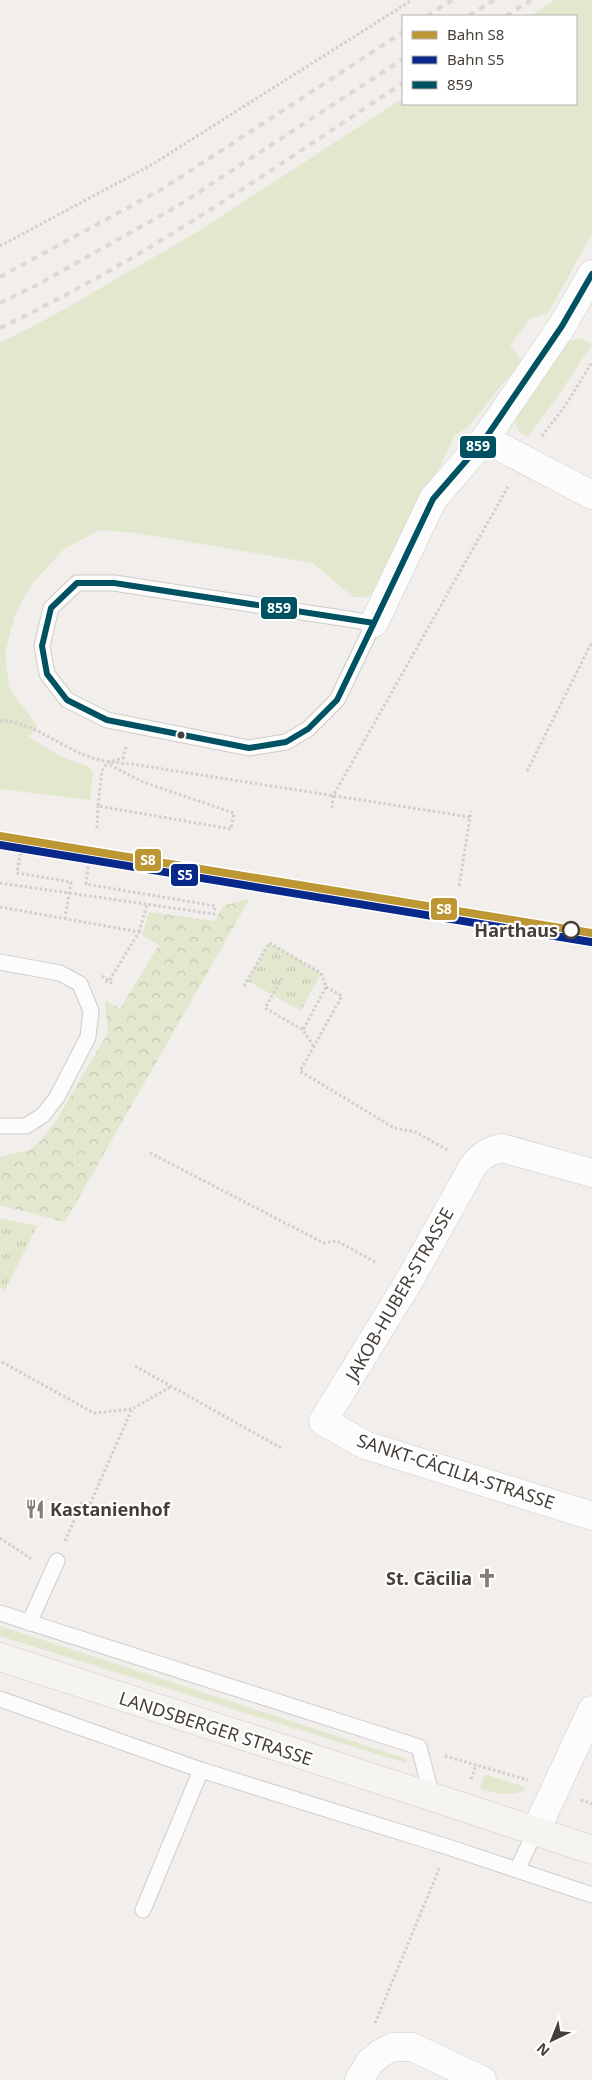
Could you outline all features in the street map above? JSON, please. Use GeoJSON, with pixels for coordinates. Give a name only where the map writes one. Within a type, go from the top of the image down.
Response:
{"type":"FeatureCollection","features":[{"type":"Feature","properties":{"kind":"main road","name":"LANDSBERGER STRASSE"},"geometry":{"type":"LineString","coordinates":[[0,1657],[592,1850]]}},
{"type":"Feature","properties":{"kind":"street"},"geometry":{"type":"LineString","coordinates":[[374,623],[433,499],[485,439],[562,326],[592,274]]}},
{"type":"Feature","properties":{"kind":"street"},"geometry":{"type":"LineString","coordinates":[[485,439],[592,495]]}},
{"type":"Feature","properties":{"kind":"street","name":"JAKOB-HUBER-STRASSE"},"geometry":{"type":"LineString","coordinates":[[323,1421],[409,1281],[473,1166],[480,1157],[489,1151],[502,1148],[592,1173]]}},
{"type":"Feature","properties":{"kind":"street","name":"SANKT-CÄCILIA-STRASSE"},"geometry":{"type":"LineString","coordinates":[[323,1421],[365,1444],[592,1516]]}},
{"type":"Feature","properties":{"kind":"street"},"geometry":{"type":"LineString","coordinates":[[535,1832],[554,1790],[583,1750],[592,1710]]}},
{"type":"Feature","properties":{"kind":"street"},"geometry":{"type":"LineString","coordinates":[[359,2080],[370,2062],[380,2053],[393,2048],[412,2047],[482,2080]]}},
{"type":"Feature","properties":{"kind":"lane"},"geometry":{"type":"LineString","coordinates":[[114,583],[374,623],[337,700],[308,729],[286,742],[249,748],[107,720],[67,700],[47,674],[42,646],[51,608],[77,584],[114,583]]}},
{"type":"Feature","properties":{"kind":"lane"},"geometry":{"type":"LineString","coordinates":[[0,962],[60,973],[80,984],[91,1011],[88,1037],[57,1097],[43,1115],[26,1126],[0,1126]]}},
{"type":"Feature","properties":{"kind":"lane"},"geometry":{"type":"LineString","coordinates":[[29,1623],[55,1566]]}},
{"type":"Feature","properties":{"kind":"lane"},"geometry":{"type":"LineString","coordinates":[[0,1613],[419,1747],[432,1797]]}},
{"type":"Feature","properties":{"kind":"lane"},"geometry":{"type":"LineString","coordinates":[[0,1700],[201,1770],[448,1847],[592,1895]]}},
{"type":"Feature","properties":{"kind":"lane"},"geometry":{"type":"LineString","coordinates":[[143,1910],[201,1770]]}},
{"type":"Feature","properties":{"kind":"lane"},"geometry":{"type":"LineString","coordinates":[[517,1870],[535,1832]]}},
{"type":"Feature","properties":{"kind":"path"},"geometry":{"type":"LineString","coordinates":[[0,246],[153,164],[412,0]]}},
{"type":"Feature","properties":{"kind":"path"},"geometry":{"type":"LineString","coordinates":[[332,808],[333,796],[523,460],[567,403],[592,362]]}},
{"type":"Feature","properties":{"kind":"path"},"geometry":{"type":"LineString","coordinates":[[527,771],[592,642]]}},
{"type":"Feature","properties":{"kind":"path"},"geometry":{"type":"LineString","coordinates":[[0,721],[18,724],[84,755],[107,763],[143,782],[234,813],[231,829],[98,806]]}},
{"type":"Feature","properties":{"kind":"path"},"geometry":{"type":"LineString","coordinates":[[107,763],[131,764],[470,817]]}},
{"type":"Feature","properties":{"kind":"path"},"geometry":{"type":"LineString","coordinates":[[97,828],[102,772],[107,763]]}},
{"type":"Feature","properties":{"kind":"path"},"geometry":{"type":"LineString","coordinates":[[459,887],[471,811]]}},
{"type":"Feature","properties":{"kind":"path"},"geometry":{"type":"LineString","coordinates":[[21,848],[17,874],[71,882],[65,918]]}},
{"type":"Feature","properties":{"kind":"path"},"geometry":{"type":"LineString","coordinates":[[0,883],[147,906],[214,914],[215,906],[86,884],[89,858]]}},
{"type":"Feature","properties":{"kind":"path"},"geometry":{"type":"LineString","coordinates":[[109,981],[139,932],[147,906]]}},
{"type":"Feature","properties":{"kind":"path"},"geometry":{"type":"LineString","coordinates":[[0,907],[139,932]]}},
{"type":"Feature","properties":{"kind":"path"},"geometry":{"type":"LineString","coordinates":[[244,986],[268,943],[321,973],[326,987],[342,996],[300,1071],[394,1128],[416,1132],[473,1166]]}},
{"type":"Feature","properties":{"kind":"path"},"geometry":{"type":"LineString","coordinates":[[101,976],[113,984]]}},
{"type":"Feature","properties":{"kind":"path"},"geometry":{"type":"LineString","coordinates":[[282,978],[265,1008],[303,1030],[314,1047]]}},
{"type":"Feature","properties":{"kind":"path"},"geometry":{"type":"LineString","coordinates":[[80,984],[109,981]]}},
{"type":"Feature","properties":{"kind":"path"},"geometry":{"type":"LineString","coordinates":[[303,1030],[326,987]]}},
{"type":"Feature","properties":{"kind":"path","name":"JAKOB-HUBER-STRASSE"},"geometry":{"type":"LineString","coordinates":[[150,1153],[324,1243],[336,1241],[378,1263]]}},
{"type":"Feature","properties":{"kind":"path"},"geometry":{"type":"LineString","coordinates":[[2,1362],[94,1413],[132,1409],[172,1386]]}},
{"type":"Feature","properties":{"kind":"path"},"geometry":{"type":"LineString","coordinates":[[135,1366],[283,1449]]}},
{"type":"Feature","properties":{"kind":"path"},"geometry":{"type":"LineString","coordinates":[[0,1538],[43,1567],[55,1566],[82,1503],[90,1504],[132,1409]]}},
{"type":"Feature","properties":{"kind":"path"},"geometry":{"type":"LineString","coordinates":[[419,1747],[526,1780],[592,1804]]}},
{"type":"Feature","properties":{"kind":"path"},"geometry":{"type":"LineString","coordinates":[[380,2053],[375,2022],[448,1847]]}},
{"type":"Feature","properties":{"kind":"green space"},"geometry":{"type":"Polygon","coordinates":[[[555,0],[592,0],[592,234],[548,313],[529,319],[510,346],[522,360],[468,427],[455,435],[383,584],[366,597],[353,597],[313,563],[136,533],[100,530],[64,549],[31,585],[15,615],[5,653],[9,688],[37,726],[29,737],[62,757],[89,767],[93,772],[90,800],[0,789],[0,343],[56,314],[197,232],[402,99],[402,105],[577,105],[577,15],[532,15],[555,0]]]}},
{"type":"Feature","properties":{"kind":"green space"},"geometry":{"type":"Polygon","coordinates":[[[579,338],[592,344],[528,437],[519,432],[515,421],[520,411],[568,341],[579,338]]]}},
{"type":"Feature","properties":{"kind":"green space"},"geometry":{"type":"Polygon","coordinates":[[[250,898],[65,1222],[0,1205],[0,1157],[29,1150],[41,1141],[57,1119],[108,1033],[105,1000],[120,1009],[159,945],[142,935],[149,912],[215,921],[223,906],[250,898]]]}},
{"type":"Feature","properties":{"kind":"green space"},"geometry":{"type":"Polygon","coordinates":[[[269,943],[321,973],[301,1011],[248,981],[269,943]]]}},
{"type":"Feature","properties":{"kind":"green space"},"geometry":{"type":"Polygon","coordinates":[[[0,1218],[37,1226],[5,1290],[0,1287],[0,1218]]]}},
{"type":"Feature","properties":{"kind":"green space"},"geometry":{"type":"Polygon","coordinates":[[[0,1626],[407,1760],[405,1763],[0,1636],[0,1626]]]}},
{"type":"Feature","properties":{"kind":"green space"},"geometry":{"type":"Polygon","coordinates":[[[487,1775],[525,1788],[518,1793],[507,1794],[480,1789],[484,1776],[487,1775]]]}},
{"type":"Feature","properties":{"kind":"railway"},"geometry":{"type":"LineString","coordinates":[[429,15],[452,0]]}},
{"type":"Feature","properties":{"kind":"railway"},"geometry":{"type":"LineString","coordinates":[[471,15],[494,0]]}},
{"type":"Feature","properties":{"kind":"railway"},"geometry":{"type":"LineString","coordinates":[[508,15],[531,0]]}},
{"type":"Feature","properties":{"kind":"railway"},"geometry":{"type":"LineString","coordinates":[[0,277],[164,188],[402,33]]}},
{"type":"Feature","properties":{"kind":"railway"},"geometry":{"type":"LineString","coordinates":[[0,303],[37,285],[176,207],[402,60]]}},
{"type":"Feature","properties":{"kind":"railway"},"geometry":{"type":"LineString","coordinates":[[0,328],[53,302],[155,244],[206,213],[402,84]]}},
{"type":"Feature","properties":{"kind":"rail line","name":"S8"},"geometry":{"type":"LineString","coordinates":[[0,836],[592,933]]}},
{"type":"Feature","properties":{"kind":"rail line","name":"S5"},"geometry":{"type":"LineString","coordinates":[[0,845],[591,942]]}},
{"type":"Feature","properties":{"kind":"transit line","name":"859"},"geometry":{"type":"LineString","coordinates":[[374,623],[433,499],[485,439],[562,326],[592,274]]}},
{"type":"Feature","properties":{"kind":"transit line","name":"859"},"geometry":{"type":"LineString","coordinates":[[77,583],[114,583],[374,623],[337,700],[308,729],[286,742],[249,748],[107,720],[67,700],[47,674],[42,646],[51,608],[77,583]]}},
{"type":"Feature","properties":{"kind":"place","name":"Harthaus"},"geometry":{"type":"Point","coordinates":[571,930]}},
{"type":"Feature","properties":{"kind":"place","name":"Kastanienhof"},"geometry":{"type":"Point","coordinates":[35,1509]}},
{"type":"Feature","properties":{"kind":"place","name":"St. Cäcilia"},"geometry":{"type":"Point","coordinates":[487,1578]}}]}
